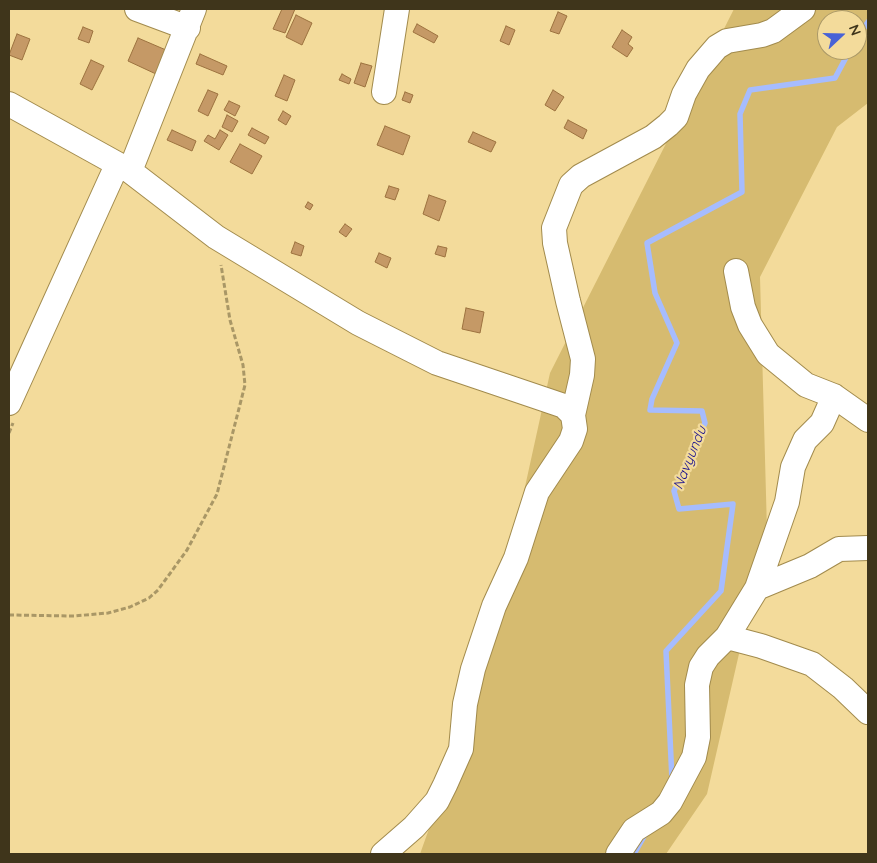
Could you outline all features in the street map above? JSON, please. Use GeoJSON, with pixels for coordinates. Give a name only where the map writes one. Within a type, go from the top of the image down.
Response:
{"type":"FeatureCollection","features":[{"type":"Feature","properties":{"kind":"street"},"geometry":{"type":"LineString","coordinates":[[9,403],[124,168],[191,18],[137,9]]}},
{"type":"Feature","properties":{"kind":"street"},"geometry":{"type":"LineString","coordinates":[[384,92],[397,9]]}},
{"type":"Feature","properties":{"kind":"street"},"geometry":{"type":"LineString","coordinates":[[383,854],[437,800],[449,776],[460,749],[465,704],[471,677],[494,606],[516,558],[538,492],[571,441],[583,359],[555,243],[554,228],[571,185],[581,176],[653,137],[668,125],[676,117],[684,94],[698,69],[717,47],[728,42],[762,36],[803,9]]}},
{"type":"Feature","properties":{"kind":"street"},"geometry":{"type":"LineString","coordinates":[[9,104],[124,168],[216,237],[358,323],[400,346],[437,363],[564,406],[574,415]]}},
{"type":"Feature","properties":{"kind":"street"},"geometry":{"type":"LineString","coordinates":[[736,271],[743,307],[750,325],[768,354],[806,385],[834,396],[868,420]]}},
{"type":"Feature","properties":{"kind":"street"},"geometry":{"type":"LineString","coordinates":[[618,854],[634,830],[661,813],[670,802],[694,757],[698,737],[697,685],[701,668],[708,656],[726,637],[758,588],[787,502],[792,467],[805,440],[822,423],[834,396]]}},
{"type":"Feature","properties":{"kind":"street"},"geometry":{"type":"LineString","coordinates":[[758,588],[810,566],[839,549],[868,548]]}},
{"type":"Feature","properties":{"kind":"street"},"geometry":{"type":"LineString","coordinates":[[726,637],[761,646],[812,664],[843,688],[868,712]]}},
{"type":"Feature","properties":{"kind":"path"},"geometry":{"type":"LineString","coordinates":[[9,615],[108,613],[149,598],[158,590],[187,550],[205,520],[217,494],[224,471],[245,385],[243,364],[230,320],[216,237]]}},
{"type":"Feature","properties":{"kind":"shaded area"},"geometry":{"type":"Polygon","coordinates":[[[734,9],[868,9],[868,103],[837,127],[760,277],[767,531],[707,794],[666,854],[420,854],[483,678],[550,373],[734,9]]]}},
{"type":"Feature","properties":{"kind":"building"},"geometry":{"type":"Polygon","coordinates":[[[282,9],[295,9],[285,33],[273,29],[282,9]]]}},
{"type":"Feature","properties":{"kind":"building"},"geometry":{"type":"Polygon","coordinates":[[[558,12],[567,16],[559,34],[550,31],[558,12]]]}},
{"type":"Feature","properties":{"kind":"building"},"geometry":{"type":"Polygon","coordinates":[[[296,15],[312,23],[302,45],[286,37],[296,15]]]}},
{"type":"Feature","properties":{"kind":"building"},"geometry":{"type":"Polygon","coordinates":[[[417,24],[438,36],[434,43],[413,32],[417,24]]]}},
{"type":"Feature","properties":{"kind":"building"},"geometry":{"type":"Polygon","coordinates":[[[506,26],[515,30],[509,45],[500,41],[506,26]]]}},
{"type":"Feature","properties":{"kind":"building"},"geometry":{"type":"Polygon","coordinates":[[[83,27],[93,31],[89,43],[78,39],[83,27]]]}},
{"type":"Feature","properties":{"kind":"building"},"geometry":{"type":"Polygon","coordinates":[[[622,30],[632,37],[628,44],[633,48],[627,57],[612,47],[622,30]]]}},
{"type":"Feature","properties":{"kind":"building"},"geometry":{"type":"Polygon","coordinates":[[[17,34],[30,39],[22,60],[9,55],[17,34]]]}},
{"type":"Feature","properties":{"kind":"building"},"geometry":{"type":"Polygon","coordinates":[[[138,38],[166,50],[156,74],[128,61],[138,38]]]}},
{"type":"Feature","properties":{"kind":"building"},"geometry":{"type":"Polygon","coordinates":[[[200,54],[227,66],[223,75],[196,64],[200,54]]]}},
{"type":"Feature","properties":{"kind":"building"},"geometry":{"type":"Polygon","coordinates":[[[91,60],[104,66],[92,90],[80,84],[91,60]]]}},
{"type":"Feature","properties":{"kind":"building"},"geometry":{"type":"Polygon","coordinates":[[[361,63],[372,66],[365,87],[354,83],[361,63]]]}},
{"type":"Feature","properties":{"kind":"building"},"geometry":{"type":"Polygon","coordinates":[[[342,74],[351,79],[349,84],[339,80],[342,74]]]}},
{"type":"Feature","properties":{"kind":"building"},"geometry":{"type":"Polygon","coordinates":[[[284,75],[295,80],[287,101],[275,96],[284,75]]]}},
{"type":"Feature","properties":{"kind":"building"},"geometry":{"type":"Polygon","coordinates":[[[208,90],[218,94],[208,116],[198,111],[208,90]]]}},
{"type":"Feature","properties":{"kind":"building"},"geometry":{"type":"Polygon","coordinates":[[[553,90],[564,97],[555,111],[545,105],[553,90]]]}},
{"type":"Feature","properties":{"kind":"building"},"geometry":{"type":"Polygon","coordinates":[[[405,92],[413,95],[410,103],[402,100],[405,92]]]}},
{"type":"Feature","properties":{"kind":"building"},"geometry":{"type":"Polygon","coordinates":[[[229,101],[240,106],[235,116],[224,110],[229,101]]]}},
{"type":"Feature","properties":{"kind":"building"},"geometry":{"type":"Polygon","coordinates":[[[283,111],[291,116],[286,125],[278,120],[283,111]]]}},
{"type":"Feature","properties":{"kind":"building"},"geometry":{"type":"Polygon","coordinates":[[[227,115],[238,121],[232,132],[222,127],[227,115]]]}},
{"type":"Feature","properties":{"kind":"building"},"geometry":{"type":"Polygon","coordinates":[[[568,120],[587,130],[583,139],[564,128],[568,120]]]}},
{"type":"Feature","properties":{"kind":"building"},"geometry":{"type":"Polygon","coordinates":[[[385,126],[410,136],[403,155],[377,145],[385,126]]]}},
{"type":"Feature","properties":{"kind":"building"},"geometry":{"type":"Polygon","coordinates":[[[252,128],[269,137],[265,144],[248,135],[252,128]]]}},
{"type":"Feature","properties":{"kind":"building"},"geometry":{"type":"Polygon","coordinates":[[[172,130],[196,141],[192,151],[167,140],[172,130]]]}},
{"type":"Feature","properties":{"kind":"building"},"geometry":{"type":"Polygon","coordinates":[[[220,130],[228,135],[219,150],[204,141],[208,135],[215,139],[220,130]]]}},
{"type":"Feature","properties":{"kind":"building"},"geometry":{"type":"Polygon","coordinates":[[[473,132],[496,142],[491,152],[468,142],[473,132]]]}},
{"type":"Feature","properties":{"kind":"building"},"geometry":{"type":"Polygon","coordinates":[[[240,144],[262,156],[252,174],[230,162],[240,144]]]}},
{"type":"Feature","properties":{"kind":"building"},"geometry":{"type":"Polygon","coordinates":[[[389,186],[399,189],[395,200],[385,197],[389,186]]]}},
{"type":"Feature","properties":{"kind":"building"},"geometry":{"type":"Polygon","coordinates":[[[429,195],[446,201],[439,221],[423,214],[429,195]]]}},
{"type":"Feature","properties":{"kind":"building"},"geometry":{"type":"Polygon","coordinates":[[[308,202],[313,205],[310,210],[305,207],[308,202]]]}},
{"type":"Feature","properties":{"kind":"building"},"geometry":{"type":"Polygon","coordinates":[[[345,224],[352,229],[346,237],[339,232],[345,224]]]}},
{"type":"Feature","properties":{"kind":"building"},"geometry":{"type":"Polygon","coordinates":[[[295,242],[304,246],[301,256],[291,253],[295,242]]]}},
{"type":"Feature","properties":{"kind":"building"},"geometry":{"type":"Polygon","coordinates":[[[438,246],[447,248],[445,257],[435,254],[438,246]]]}},
{"type":"Feature","properties":{"kind":"building"},"geometry":{"type":"Polygon","coordinates":[[[379,253],[391,258],[387,268],[375,262],[379,253]]]}},
{"type":"Feature","properties":{"kind":"building"},"geometry":{"type":"Polygon","coordinates":[[[466,308],[484,312],[480,333],[462,329],[466,308]]]}},
{"type":"Feature","properties":{"kind":"waterway","name":"Navyundu"},"geometry":{"type":"LineString","coordinates":[[672,780],[666,651],[721,591],[733,504],[679,509],[674,491],[705,423],[702,411],[650,410],[652,399],[677,343],[655,293],[647,243],[742,192],[740,114],[750,90],[835,78],[845,60]]}},
{"type":"Feature","properties":{"kind":"waterway","name":"Navyundu"},"geometry":{"type":"LineString","coordinates":[[634,854],[646,833]]}}]}
